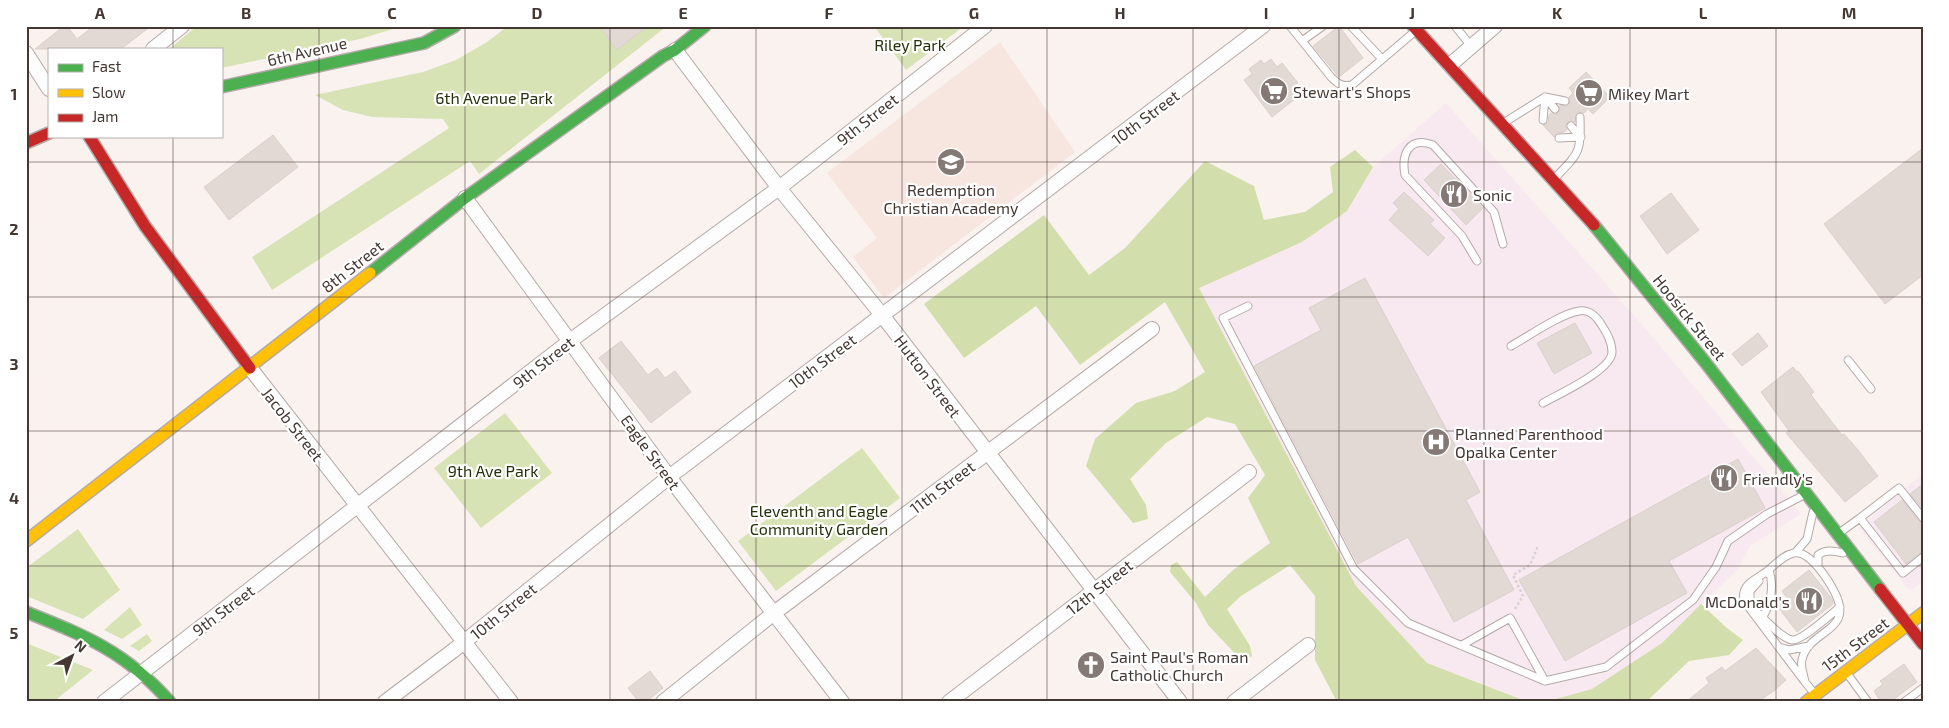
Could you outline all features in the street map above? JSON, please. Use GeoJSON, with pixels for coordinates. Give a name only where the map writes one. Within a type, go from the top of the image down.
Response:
{"type":"FeatureCollection","features":[{"type":"Feature","properties":{"kind":"main road","name":"6th Avenue"},"geometry":{"type":"LineString","coordinates":[[222,87],[424,43],[455,26]]}},
{"type":"Feature","properties":{"kind":"main road","name":"8th Street"},"geometry":{"type":"LineString","coordinates":[[26,541],[250,368],[465,198],[655,62],[675,50],[705,26]]}},
{"type":"Feature","properties":{"kind":"main road","name":"Hoosick Street"},"geometry":{"type":"LineString","coordinates":[[1414,28],[1450,65],[1591,221],[1659,304],[1923,644]]}},
{"type":"Feature","properties":{"kind":"main road"},"geometry":{"type":"LineString","coordinates":[[26,143],[48,133]]}},
{"type":"Feature","properties":{"kind":"main road","name":"Jacob Street"},"geometry":{"type":"LineString","coordinates":[[90,138],[135,213],[250,368]]}},
{"type":"Feature","properties":{"kind":"main road"},"geometry":{"type":"LineString","coordinates":[[26,612],[84,635],[119,653],[143,672],[170,702]]}},
{"type":"Feature","properties":{"kind":"main road","name":"15th Street"},"geometry":{"type":"LineString","coordinates":[[1811,698],[1923,613]]}},
{"type":"Feature","properties":{"kind":"street"},"geometry":{"type":"LineString","coordinates":[[154,48],[182,26]]}},
{"type":"Feature","properties":{"kind":"street","name":"9th Street"},"geometry":{"type":"LineString","coordinates":[[104,702],[570,341],[779,188],[985,26]]}},
{"type":"Feature","properties":{"kind":"street","name":"10th Street"},"geometry":{"type":"LineString","coordinates":[[385,702],[465,642],[669,477],[1263,26]]}},
{"type":"Feature","properties":{"kind":"street"},"geometry":{"type":"LineString","coordinates":[[1450,65],[1494,26]]}},
{"type":"Feature","properties":{"kind":"street","name":"Hutton Street"},"geometry":{"type":"LineString","coordinates":[[675,50],[779,188],[882,316],[1180,702]]}},
{"type":"Feature","properties":{"kind":"street"},"geometry":{"type":"LineString","coordinates":[[26,53],[48,87]]}},
{"type":"Feature","properties":{"kind":"street","name":"Eagle Street"},"geometry":{"type":"LineString","coordinates":[[465,198],[669,477],[842,702]]}},
{"type":"Feature","properties":{"kind":"street","name":"11th Street"},"geometry":{"type":"LineString","coordinates":[[663,702],[774,613],[1152,328]]}},
{"type":"Feature","properties":{"kind":"street","name":"Jacob Street"},"geometry":{"type":"LineString","coordinates":[[250,368],[511,702]]}},
{"type":"Feature","properties":{"kind":"street","name":"12th Street"},"geometry":{"type":"LineString","coordinates":[[949,702],[1249,472]]}},
{"type":"Feature","properties":{"kind":"street"},"geometry":{"type":"LineString","coordinates":[[1234,702],[1308,645]]}},
{"type":"Feature","properties":{"kind":"lane"},"geometry":{"type":"LineString","coordinates":[[1290,26],[1331,77],[1337,83],[1344,86],[1352,84],[1382,59],[1414,28]]}},
{"type":"Feature","properties":{"kind":"lane"},"geometry":{"type":"LineString","coordinates":[[1302,41],[1323,26]]}},
{"type":"Feature","properties":{"kind":"lane"},"geometry":{"type":"LineString","coordinates":[[1351,26],[1382,59]]}},
{"type":"Feature","properties":{"kind":"lane"},"geometry":{"type":"LineString","coordinates":[[1455,26],[1471,46]]}},
{"type":"Feature","properties":{"kind":"lane"},"geometry":{"type":"LineString","coordinates":[[1545,97],[1555,109]]}},
{"type":"Feature","properties":{"kind":"lane"},"geometry":{"type":"LineString","coordinates":[[1543,120],[1545,97]]}},
{"type":"Feature","properties":{"kind":"lane"},"geometry":{"type":"LineString","coordinates":[[1503,123],[1545,97],[1565,101]]}},
{"type":"Feature","properties":{"kind":"lane"},"geometry":{"type":"LineString","coordinates":[[1554,179],[1577,155],[1581,137],[1580,117]]}},
{"type":"Feature","properties":{"kind":"lane"},"geometry":{"type":"LineString","coordinates":[[1571,126],[1581,137]]}},
{"type":"Feature","properties":{"kind":"lane"},"geometry":{"type":"LineString","coordinates":[[1559,138],[1581,137]]}},
{"type":"Feature","properties":{"kind":"lane"},"geometry":{"type":"LineString","coordinates":[[1477,261],[1462,236],[1405,175],[1403,166],[1405,155],[1412,144],[1422,141],[1433,145],[1494,212],[1503,244]]}},
{"type":"Feature","properties":{"kind":"lane"},"geometry":{"type":"LineString","coordinates":[[1248,306],[1223,318],[1354,568],[1408,623],[1546,681],[1606,666],[1693,600],[1716,567],[1728,541],[1767,514],[1810,498],[1812,518],[1807,539],[1796,552]]}},
{"type":"Feature","properties":{"kind":"lane"},"geometry":{"type":"LineString","coordinates":[[1511,346],[1569,314],[1580,310],[1588,311],[1599,321],[1610,340],[1612,353],[1607,364],[1543,403]]}},
{"type":"Feature","properties":{"kind":"lane"},"geometry":{"type":"LineString","coordinates":[[1848,360],[1871,389]]}},
{"type":"Feature","properties":{"kind":"lane"},"geometry":{"type":"LineString","coordinates":[[1838,534],[1899,488],[1923,518]]}},
{"type":"Feature","properties":{"kind":"lane"},"geometry":{"type":"LineString","coordinates":[[1860,518],[1903,573],[1923,557]]}},
{"type":"Feature","properties":{"kind":"lane"},"geometry":{"type":"LineString","coordinates":[[1819,570],[1818,555],[1824,551],[1843,553],[1860,562]]}},
{"type":"Feature","properties":{"kind":"lane"},"geometry":{"type":"LineString","coordinates":[[1805,682],[1750,609],[1744,598],[1745,589],[1787,555],[1796,552],[1805,554],[1819,570],[1835,593],[1841,616],[1837,622],[1804,652],[1801,661],[1805,682],[1811,698]]}},
{"type":"Feature","properties":{"kind":"lane"},"geometry":{"type":"LineString","coordinates":[[1763,616],[1768,608],[1773,581],[1769,570]]}},
{"type":"Feature","properties":{"kind":"lane"},"geometry":{"type":"LineString","coordinates":[[1769,570],[1750,590],[1750,603],[1784,637],[1793,640],[1801,638],[1840,607]]}},
{"type":"Feature","properties":{"kind":"lane"},"geometry":{"type":"LineString","coordinates":[[1462,645],[1510,618],[1546,681]]}},
{"type":"Feature","properties":{"kind":"lane"},"geometry":{"type":"LineString","coordinates":[[1778,647],[1789,650],[1809,646]]}},
{"type":"Feature","properties":{"kind":"lane"},"geometry":{"type":"LineString","coordinates":[[1846,671],[1868,702]]}},
{"type":"Feature","properties":{"kind":"lane"},"geometry":{"type":"LineString","coordinates":[[1904,702],[1923,688]]}},
{"type":"Feature","properties":{"kind":"path"},"geometry":{"type":"LineString","coordinates":[[1510,618],[1523,596],[1513,575],[1530,564],[1538,546]]}},
{"type":"Feature","properties":{"kind":"shaded area","name":"Redemption Christian Academy"},"geometry":{"type":"Polygon","coordinates":[[[1000,42],[1075,152],[884,298],[853,257],[877,238],[827,173],[1000,42]]]}},
{"type":"Feature","properties":{"kind":"shaded area"},"geometry":{"type":"Polygon","coordinates":[[[1446,103],[1645,328],[1801,514],[1750,546],[1737,570],[1662,643],[1592,689],[1545,702],[1528,702],[1427,663],[1356,586],[1198,287],[1302,242],[1347,211],[1373,167],[1446,103]]]}},
{"type":"Feature","properties":{"kind":"shaded area"},"geometry":{"type":"Polygon","coordinates":[[[1923,473],[1923,581],[1910,591],[1859,528],[1923,473]]]}},
{"type":"Feature","properties":{"kind":"green space"},"geometry":{"type":"Polygon","coordinates":[[[197,26],[403,26],[360,39],[222,68],[222,48],[170,48],[197,26]]]}},
{"type":"Feature","properties":{"kind":"green space","name":"6th Avenue Park"},"geometry":{"type":"Polygon","coordinates":[[[508,26],[667,26],[479,174],[470,161],[272,290],[252,257],[449,128],[443,119],[372,117],[343,110],[315,95],[423,72],[456,60],[487,42],[508,26]]]}},
{"type":"Feature","properties":{"kind":"green space","name":"Riley Park"},"geometry":{"type":"Polygon","coordinates":[[[874,26],[964,26],[906,70],[874,26]]]}},
{"type":"Feature","properties":{"kind":"green space"},"geometry":{"type":"Polygon","coordinates":[[[1355,150],[1373,167],[1347,211],[1302,242],[1199,288],[1356,586],[1427,663],[1528,702],[1337,702],[1315,660],[1315,596],[1290,565],[1241,596],[1227,609],[1250,646],[1252,656],[1243,662],[1208,625],[1196,603],[1170,572],[1171,565],[1177,562],[1205,597],[1233,570],[1270,543],[1248,498],[1265,475],[1235,424],[1207,417],[1166,443],[1130,479],[1146,505],[1148,519],[1133,523],[1086,466],[1095,439],[1136,403],[1175,391],[1205,372],[1165,302],[1080,365],[1036,306],[964,358],[924,304],[1044,215],[1089,275],[1125,248],[1205,161],[1254,186],[1264,220],[1305,212],[1333,192],[1330,167],[1355,150]]]}},
{"type":"Feature","properties":{"kind":"green space","name":"9th Ave Park"},"geometry":{"type":"Polygon","coordinates":[[[505,413],[552,473],[481,528],[434,468],[505,413]]]}},
{"type":"Feature","properties":{"kind":"green space","name":"Eleventh and Eagle Community Garden"},"geometry":{"type":"Polygon","coordinates":[[[862,448],[900,498],[776,591],[738,541],[862,448]]]}},
{"type":"Feature","properties":{"kind":"green space"},"geometry":{"type":"Polygon","coordinates":[[[78,529],[120,590],[83,619],[26,596],[26,568],[78,529]]]}},
{"type":"Feature","properties":{"kind":"green space"},"geometry":{"type":"Polygon","coordinates":[[[1701,604],[1743,640],[1729,655],[1689,661],[1646,702],[1545,702],[1592,689],[1662,643],[1701,604]]]}},
{"type":"Feature","properties":{"kind":"green space"},"geometry":{"type":"Polygon","coordinates":[[[130,607],[142,625],[122,639],[104,630],[130,607]]]}},
{"type":"Feature","properties":{"kind":"green space"},"geometry":{"type":"Polygon","coordinates":[[[147,634],[152,641],[139,651],[130,646],[147,634]]]}},
{"type":"Feature","properties":{"kind":"green space"},"geometry":{"type":"Polygon","coordinates":[[[26,643],[93,670],[53,702],[26,702],[26,643]]]}},
{"type":"Feature","properties":{"kind":"building"},"geometry":{"type":"Polygon","coordinates":[[[64,26],[67,26],[77,39],[94,26],[151,26],[122,48],[35,49],[64,26]]]}},
{"type":"Feature","properties":{"kind":"building"},"geometry":{"type":"Polygon","coordinates":[[[599,26],[648,26],[617,50],[599,26]]]}},
{"type":"Feature","properties":{"kind":"building"},"geometry":{"type":"Polygon","coordinates":[[[1339,26],[1363,58],[1339,77],[1313,46],[1339,26]]]}},
{"type":"Feature","properties":{"kind":"building","name":"Stewart's Shops"},"geometry":{"type":"Polygon","coordinates":[[[1271,59],[1277,67],[1282,63],[1298,83],[1293,86],[1300,95],[1272,117],[1244,80],[1252,74],[1249,69],[1261,60],[1264,64],[1271,59]]]}},
{"type":"Feature","properties":{"kind":"building"},"geometry":{"type":"Polygon","coordinates":[[[1586,72],[1610,97],[1593,114],[1588,109],[1584,113],[1577,113],[1575,122],[1568,122],[1566,125],[1567,130],[1557,133],[1554,137],[1543,125],[1548,123],[1551,113],[1559,113],[1560,105],[1566,106],[1569,104],[1569,97],[1573,93],[1569,88],[1586,72]]]}},
{"type":"Feature","properties":{"kind":"building"},"geometry":{"type":"Polygon","coordinates":[[[273,135],[298,167],[229,220],[204,187],[273,135]]]}},
{"type":"Feature","properties":{"kind":"building"},"geometry":{"type":"Polygon","coordinates":[[[1923,148],[1923,275],[1885,304],[1824,224],[1923,148]]]}},
{"type":"Feature","properties":{"kind":"building","name":"Sonic"},"geometry":{"type":"Polygon","coordinates":[[[1441,164],[1483,208],[1466,225],[1424,180],[1441,164]]]}},
{"type":"Feature","properties":{"kind":"building"},"geometry":{"type":"Polygon","coordinates":[[[1404,192],[1434,220],[1430,224],[1445,238],[1428,256],[1389,220],[1399,209],[1393,203],[1404,192]]]}},
{"type":"Feature","properties":{"kind":"building"},"geometry":{"type":"Polygon","coordinates":[[[1671,193],[1699,230],[1667,254],[1640,216],[1671,193]]]}},
{"type":"Feature","properties":{"kind":"building"},"geometry":{"type":"Polygon","coordinates":[[[1365,278],[1480,492],[1466,500],[1514,590],[1454,622],[1408,537],[1358,564],[1254,366],[1321,330],[1309,308],[1365,278]]]}},
{"type":"Feature","properties":{"kind":"building"},"geometry":{"type":"Polygon","coordinates":[[[1575,323],[1592,353],[1554,374],[1537,343],[1575,323]]]}},
{"type":"Feature","properties":{"kind":"building"},"geometry":{"type":"Polygon","coordinates":[[[1758,333],[1768,346],[1742,366],[1732,354],[1758,333]]]}},
{"type":"Feature","properties":{"kind":"building"},"geometry":{"type":"Polygon","coordinates":[[[621,341],[648,375],[657,368],[665,378],[675,371],[691,392],[651,423],[599,358],[621,341]]]}},
{"type":"Feature","properties":{"kind":"building"},"geometry":{"type":"Polygon","coordinates":[[[1793,367],[1814,392],[1811,395],[1842,435],[1844,434],[1878,476],[1845,502],[1786,433],[1789,431],[1761,392],[1793,367]]]}},
{"type":"Feature","properties":{"kind":"building"},"geometry":{"type":"Polygon","coordinates":[[[1738,459],[1765,508],[1669,561],[1687,593],[1565,661],[1519,580],[1738,459]]]}},
{"type":"Feature","properties":{"kind":"building"},"geometry":{"type":"Polygon","coordinates":[[[1923,484],[1923,509],[1910,494],[1923,484]]]}},
{"type":"Feature","properties":{"kind":"building"},"geometry":{"type":"Polygon","coordinates":[[[1902,500],[1919,521],[1923,523],[1923,551],[1906,564],[1874,522],[1902,500]]]}},
{"type":"Feature","properties":{"kind":"building","name":"McDonald's"},"geometry":{"type":"Polygon","coordinates":[[[1809,570],[1832,599],[1833,604],[1797,632],[1778,607],[1788,599],[1782,591],[1809,570]]]}},
{"type":"Feature","properties":{"kind":"building"},"geometry":{"type":"Polygon","coordinates":[[[1756,648],[1786,680],[1775,690],[1758,702],[1686,702],[1709,683],[1706,678],[1722,667],[1725,671],[1756,648]]]}},
{"type":"Feature","properties":{"kind":"building"},"geometry":{"type":"Polygon","coordinates":[[[1904,664],[1917,682],[1890,702],[1881,702],[1874,691],[1883,684],[1880,681],[1904,664]]]}},
{"type":"Feature","properties":{"kind":"building"},"geometry":{"type":"Polygon","coordinates":[[[650,671],[663,688],[646,702],[639,702],[628,688],[650,671]]]}},
{"type":"Feature","properties":{"kind":"traffic: fast"},"geometry":{"type":"LineString","coordinates":[[222,87],[424,43],[455,26]]}},
{"type":"Feature","properties":{"kind":"traffic: fast"},"geometry":{"type":"LineString","coordinates":[[370,273],[465,198],[663,56],[675,50],[705,26]]}},
{"type":"Feature","properties":{"kind":"traffic: fast"},"geometry":{"type":"LineString","coordinates":[[1594,225],[1705,362],[1880,589]]}},
{"type":"Feature","properties":{"kind":"traffic: fast"},"geometry":{"type":"LineString","coordinates":[[26,612],[68,629],[104,647],[137,670],[170,702]]}},
{"type":"Feature","properties":{"kind":"traffic: slow"},"geometry":{"type":"LineString","coordinates":[[26,541],[370,273]]}},
{"type":"Feature","properties":{"kind":"traffic: slow"},"geometry":{"type":"LineString","coordinates":[[1806,702],[1923,613]]}},
{"type":"Feature","properties":{"kind":"traffic: jam"},"geometry":{"type":"LineString","coordinates":[[1413,26],[1594,225]]}},
{"type":"Feature","properties":{"kind":"traffic: jam"},"geometry":{"type":"LineString","coordinates":[[26,143],[48,133]]}},
{"type":"Feature","properties":{"kind":"traffic: jam"},"geometry":{"type":"LineString","coordinates":[[90,138],[145,226],[250,368]]}},
{"type":"Feature","properties":{"kind":"traffic: jam"},"geometry":{"type":"LineString","coordinates":[[1880,589],[1923,644]]}},
{"type":"Feature","properties":{"kind":"place","name":"Stewart's Shops"},"geometry":{"type":"Point","coordinates":[1274,91]}},
{"type":"Feature","properties":{"kind":"place","name":"Mikey Mart"},"geometry":{"type":"Point","coordinates":[1589,93]}},
{"type":"Feature","properties":{"kind":"place","name":"Redemption Christian Academy"},"geometry":{"type":"Point","coordinates":[951,162]}},
{"type":"Feature","properties":{"kind":"place","name":"Sonic"},"geometry":{"type":"Point","coordinates":[1454,194]}},
{"type":"Feature","properties":{"kind":"place","name":"Planned Parenthood Opalka Center"},"geometry":{"type":"Point","coordinates":[1436,442]}},
{"type":"Feature","properties":{"kind":"place","name":"Friendly's"},"geometry":{"type":"Point","coordinates":[1724,478]}},
{"type":"Feature","properties":{"kind":"place","name":"McDonald's"},"geometry":{"type":"Point","coordinates":[1809,601]}},
{"type":"Feature","properties":{"kind":"place","name":"Saint Paul's Roman Catholic Church"},"geometry":{"type":"Point","coordinates":[1091,665]}}]}
